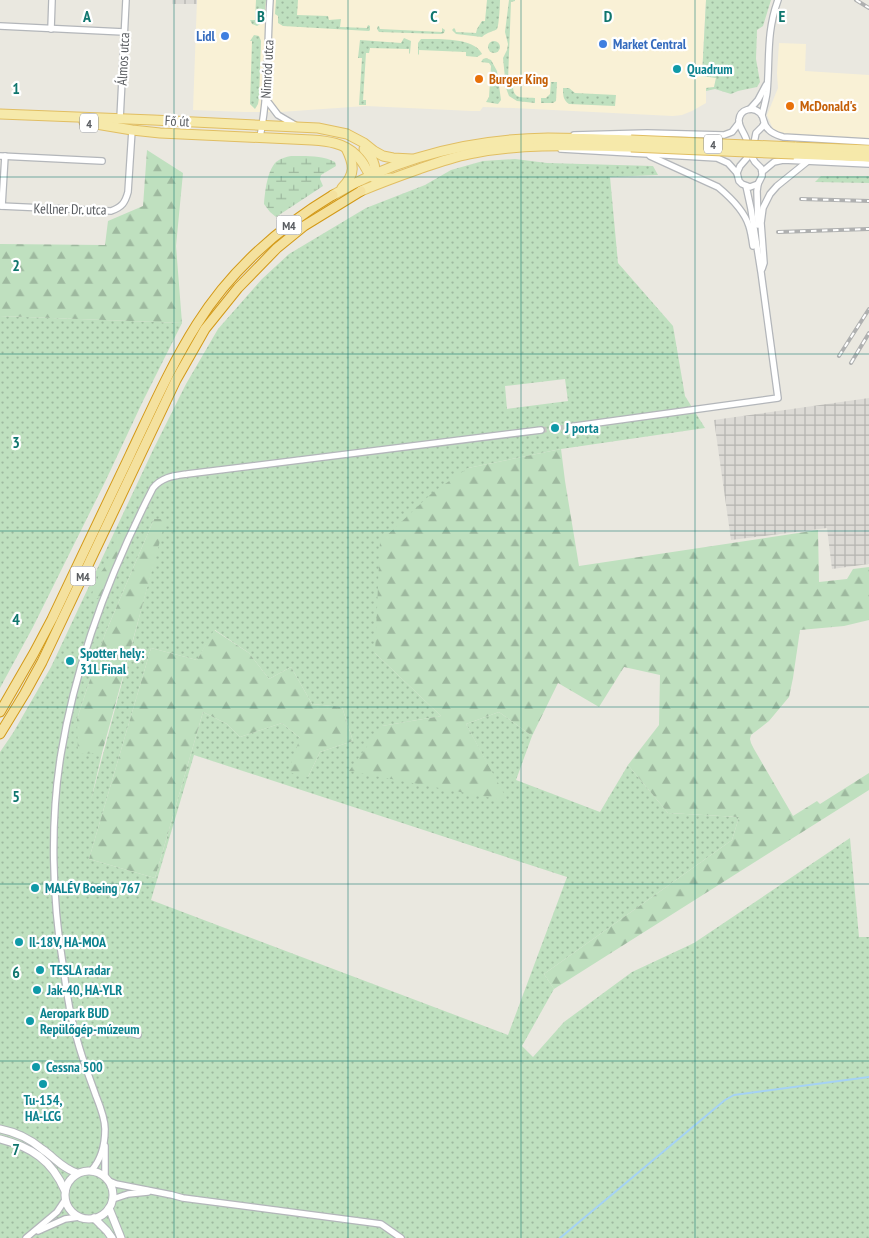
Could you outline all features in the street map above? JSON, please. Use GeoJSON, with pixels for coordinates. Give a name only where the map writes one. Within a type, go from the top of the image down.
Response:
{"type":"FeatureCollection","features":[{"type":"Feature","properties":{"kind":"highway","name":"M4"},"geometry":{"type":"LineString","coordinates":[[0,734],[42,662],[176,380],[205,329],[238,288],[277,248],[304,226],[362,191]]}},
{"type":"Feature","properties":{"kind":"highway","name":"M4"},"geometry":{"type":"LineString","coordinates":[[0,712],[27,667],[52,619],[167,376],[198,322],[211,303],[248,260],[284,229],[333,195]]}},
{"type":"Feature","properties":{"kind":"main road","name":"Fő út"},"geometry":{"type":"LineString","coordinates":[[0,114],[318,128],[334,130],[352,136]]}},
{"type":"Feature","properties":{"kind":"main road","name":"4"},"geometry":{"type":"LineString","coordinates":[[47,116],[160,133],[322,141],[346,147]]}},
{"type":"Feature","properties":{"kind":"main road"},"geometry":{"type":"LineString","coordinates":[[132,130],[145,122],[153,120]]}},
{"type":"Feature","properties":{"kind":"main road","name":"4"},"geometry":{"type":"LineString","coordinates":[[352,136],[383,156],[412,159],[470,145],[508,140],[547,138],[631,144],[794,150],[869,150]]}},
{"type":"Feature","properties":{"kind":"main road"},"geometry":{"type":"LineString","coordinates":[[352,136],[372,157],[374,164],[373,176],[362,191]]}},
{"type":"Feature","properties":{"kind":"main road","name":"4"},"geometry":{"type":"LineString","coordinates":[[373,176],[381,180],[391,178],[448,159],[474,153],[536,146],[631,144]]}},
{"type":"Feature","properties":{"kind":"main road"},"geometry":{"type":"LineString","coordinates":[[346,147],[357,155],[373,176]]}},
{"type":"Feature","properties":{"kind":"main road"},"geometry":{"type":"LineString","coordinates":[[333,195],[349,180],[353,170],[353,163],[346,147]]}},
{"type":"Feature","properties":{"kind":"main road","name":"4"},"geometry":{"type":"LineString","coordinates":[[794,150],[869,157]]}},
{"type":"Feature","properties":{"kind":"main road"},"geometry":{"type":"LineString","coordinates":[[333,195],[412,159]]}},
{"type":"Feature","properties":{"kind":"main road"},"geometry":{"type":"LineString","coordinates":[[362,191],[391,178]]}},
{"type":"Feature","properties":{"kind":"street"},"geometry":{"type":"LineString","coordinates":[[51,29],[52,0]]}},
{"type":"Feature","properties":{"kind":"street","name":"Álmos utca"},"geometry":{"type":"LineString","coordinates":[[120,119],[126,0]]}},
{"type":"Feature","properties":{"kind":"street","name":"Nimród utca"},"geometry":{"type":"LineString","coordinates":[[260,138],[265,98],[270,0]]}},
{"type":"Feature","properties":{"kind":"street"},"geometry":{"type":"LineString","coordinates":[[778,0],[769,42],[767,93],[762,115],[764,124],[775,135],[783,137],[869,142]]}},
{"type":"Feature","properties":{"kind":"street"},"geometry":{"type":"LineString","coordinates":[[0,26],[124,32]]}},
{"type":"Feature","properties":{"kind":"street"},"geometry":{"type":"LineString","coordinates":[[547,138],[581,134],[638,133],[724,135],[732,132],[739,123],[740,115],[750,109],[758,100],[767,83]]}},
{"type":"Feature","properties":{"kind":"street"},"geometry":{"type":"LineString","coordinates":[[265,98],[278,115],[299,127]]}},
{"type":"Feature","properties":{"kind":"street"},"geometry":{"type":"LineString","coordinates":[[750,109],[755,109],[762,115]]}},
{"type":"Feature","properties":{"kind":"street"},"geometry":{"type":"LineString","coordinates":[[736,173],[748,158],[748,147],[744,132],[739,123]]}},
{"type":"Feature","properties":{"kind":"street"},"geometry":{"type":"LineString","coordinates":[[744,132],[756,133],[764,124]]}},
{"type":"Feature","properties":{"kind":"street","name":"Kellner Dr. utca"},"geometry":{"type":"LineString","coordinates":[[1,206],[111,211],[118,208],[123,205],[128,192],[132,130]]}},
{"type":"Feature","properties":{"kind":"street"},"geometry":{"type":"LineString","coordinates":[[756,133],[752,157],[762,172],[756,191],[761,272]]}},
{"type":"Feature","properties":{"kind":"street"},"geometry":{"type":"LineString","coordinates":[[536,146],[567,150],[717,158],[728,164],[736,173],[739,181],[746,186],[750,187],[758,184]]}},
{"type":"Feature","properties":{"kind":"street"},"geometry":{"type":"LineString","coordinates":[[647,155],[718,187],[737,205],[749,224],[757,263],[761,272]]}},
{"type":"Feature","properties":{"kind":"street"},"geometry":{"type":"LineString","coordinates":[[1,206],[3,156],[102,161]]}},
{"type":"Feature","properties":{"kind":"street"},"geometry":{"type":"LineString","coordinates":[[762,172],[778,161],[869,164]]}},
{"type":"Feature","properties":{"kind":"street"},"geometry":{"type":"LineString","coordinates":[[761,272],[764,263],[761,223],[763,208],[776,186],[808,161]]}},
{"type":"Feature","properties":{"kind":"street"},"geometry":{"type":"LineString","coordinates":[[743,163],[755,162]]}},
{"type":"Feature","properties":{"kind":"street"},"geometry":{"type":"LineString","coordinates":[[568,427],[778,398],[761,272],[746,186]]}},
{"type":"Feature","properties":{"kind":"street"},"geometry":{"type":"LineString","coordinates":[[91,1170],[100,1159],[105,1128],[76,1036],[60,951],[55,889],[54,834],[61,756],[69,712],[94,626],[113,576],[142,510],[157,483],[164,479],[186,474],[541,430]]}},
{"type":"Feature","properties":{"kind":"street"},"geometry":{"type":"LineString","coordinates":[[76,1036],[97,1031],[118,1030],[138,1036]]}},
{"type":"Feature","properties":{"kind":"street"},"geometry":{"type":"LineString","coordinates":[[0,1129],[10,1131],[31,1141],[62,1166],[77,1173]]}},
{"type":"Feature","properties":{"kind":"street"},"geometry":{"type":"LineString","coordinates":[[0,1139],[28,1149],[39,1156],[54,1170],[65,1191]]}},
{"type":"Feature","properties":{"kind":"street"},"geometry":{"type":"LineString","coordinates":[[104,1141],[107,1179],[113,1190],[113,1199],[109,1208],[101,1216],[87,1219],[79,1217],[66,1204],[65,1191],[69,1181],[77,1173],[91,1170],[98,1172],[107,1179],[116,1184],[190,1199],[381,1224],[402,1238]]}},
{"type":"Feature","properties":{"kind":"street"},"geometry":{"type":"LineString","coordinates":[[113,1199],[128,1194],[155,1192]]}},
{"type":"Feature","properties":{"kind":"street"},"geometry":{"type":"LineString","coordinates":[[29,1236],[57,1212],[65,1200]]}},
{"type":"Feature","properties":{"kind":"street"},"geometry":{"type":"LineString","coordinates":[[109,1208],[121,1238]]}},
{"type":"Feature","properties":{"kind":"street"},"geometry":{"type":"LineString","coordinates":[[29,1236],[54,1223],[79,1217]]}},
{"type":"Feature","properties":{"kind":"street"},"geometry":{"type":"LineString","coordinates":[[94,1218],[112,1238]]}},
{"type":"Feature","properties":{"kind":"shaded area"},"geometry":{"type":"Polygon","coordinates":[[[172,0],[197,0],[197,4],[172,4],[172,0]]]}},
{"type":"Feature","properties":{"kind":"shaded area"},"geometry":{"type":"Polygon","coordinates":[[[197,0],[706,0],[702,75],[716,78],[714,87],[706,88],[706,103],[682,115],[673,116],[483,107],[480,111],[366,106],[280,112],[193,110],[197,0]]]}},
{"type":"Feature","properties":{"kind":"shaded area"},"geometry":{"type":"Polygon","coordinates":[[[779,43],[806,44],[805,71],[869,75],[869,139],[780,134],[773,129],[767,115],[778,88],[779,43]]]}},
{"type":"Feature","properties":{"kind":"shaded area"},"geometry":{"type":"Polygon","coordinates":[[[869,398],[869,564],[832,569],[827,528],[731,540],[714,420],[869,398]]]}},
{"type":"Feature","properties":{"kind":"green space"},"geometry":{"type":"Polygon","coordinates":[[[256,0],[266,0],[262,23],[257,26],[252,24],[250,20],[255,20],[256,0]]]}},
{"type":"Feature","properties":{"kind":"green space"},"geometry":{"type":"Polygon","coordinates":[[[276,0],[298,0],[297,15],[328,16],[329,20],[341,19],[340,27],[367,28],[368,25],[370,30],[283,26],[278,23],[278,16],[275,14],[276,0]]]}},
{"type":"Feature","properties":{"kind":"green space"},"geometry":{"type":"Polygon","coordinates":[[[487,0],[500,0],[497,29],[482,37],[456,34],[452,30],[454,28],[456,32],[476,33],[482,21],[485,21],[487,0]]]}},
{"type":"Feature","properties":{"kind":"green space"},"geometry":{"type":"Polygon","coordinates":[[[509,0],[515,1],[511,2],[508,80],[513,81],[515,94],[521,97],[535,98],[535,103],[517,101],[509,96],[506,88],[503,58],[508,44],[505,32],[509,0]]]}},
{"type":"Feature","properties":{"kind":"green space"},"geometry":{"type":"Polygon","coordinates":[[[706,0],[771,0],[763,26],[757,30],[756,59],[760,82],[757,87],[731,94],[715,89],[706,91],[706,88],[714,87],[716,78],[702,76],[706,0]]]}},
{"type":"Feature","properties":{"kind":"green space"},"geometry":{"type":"Polygon","coordinates":[[[378,26],[380,29],[442,32],[442,28],[445,30],[441,34],[379,32],[378,26]]]}},
{"type":"Feature","properties":{"kind":"green space"},"geometry":{"type":"Polygon","coordinates":[[[254,35],[259,36],[261,41],[259,98],[255,109],[250,104],[252,41],[250,41],[254,35]]]}},
{"type":"Feature","properties":{"kind":"green space"},"geometry":{"type":"Polygon","coordinates":[[[404,38],[411,41],[409,54],[409,49],[370,48],[369,53],[366,53],[363,100],[366,100],[366,105],[359,105],[362,58],[358,58],[360,40],[401,43],[404,38]]]}},
{"type":"Feature","properties":{"kind":"green space"},"geometry":{"type":"Polygon","coordinates":[[[421,39],[445,39],[464,42],[478,48],[482,54],[477,57],[466,56],[466,52],[419,50],[419,55],[418,43],[421,39]]]}},
{"type":"Feature","properties":{"kind":"green space"},"geometry":{"type":"Polygon","coordinates":[[[492,41],[496,41],[500,47],[496,53],[492,53],[488,49],[488,45],[492,41]]]}},
{"type":"Feature","properties":{"kind":"green space"},"geometry":{"type":"Polygon","coordinates":[[[486,58],[491,60],[497,71],[501,100],[498,104],[486,102],[489,97],[491,66],[489,63],[481,62],[486,58]]]}},
{"type":"Feature","properties":{"kind":"green space"},"geometry":{"type":"Polygon","coordinates":[[[551,82],[557,82],[556,101],[553,103],[541,103],[541,98],[546,98],[550,94],[551,82]]]}},
{"type":"Feature","properties":{"kind":"green space"},"geometry":{"type":"Polygon","coordinates":[[[563,88],[569,88],[575,93],[616,95],[615,106],[569,104],[564,97],[563,88]]]}},
{"type":"Feature","properties":{"kind":"green space"},"geometry":{"type":"Polygon","coordinates":[[[147,150],[183,173],[176,246],[182,323],[0,316],[0,244],[105,245],[108,221],[143,206],[147,150]]]}},
{"type":"Feature","properties":{"kind":"green space"},"geometry":{"type":"Polygon","coordinates":[[[291,156],[325,158],[335,162],[336,166],[321,175],[320,179],[323,186],[276,217],[264,204],[267,182],[270,171],[276,162],[291,156]]]}},
{"type":"Feature","properties":{"kind":"green space"},"geometry":{"type":"Polygon","coordinates":[[[515,159],[547,163],[653,166],[658,175],[610,177],[618,263],[673,326],[685,396],[705,428],[561,449],[468,468],[375,653],[441,716],[382,726],[507,801],[466,724],[499,712],[532,736],[516,780],[600,812],[628,765],[668,813],[739,817],[732,840],[544,974],[554,989],[522,1046],[533,1057],[564,1022],[632,972],[694,943],[850,838],[859,937],[869,937],[869,1238],[0,1238],[0,752],[51,667],[153,450],[186,384],[218,329],[262,279],[289,254],[366,208],[425,185],[451,170],[483,161],[515,159]],[[565,379],[505,386],[507,409],[568,401],[565,379]],[[154,519],[105,634],[77,719],[102,753],[91,800],[165,519],[154,519]],[[215,630],[197,660],[151,648],[89,859],[155,878],[203,712],[227,724],[240,737],[282,723],[300,738],[308,777],[320,752],[353,741],[342,707],[312,704],[291,667],[269,679],[249,653],[215,630]],[[194,755],[151,900],[508,1035],[567,877],[194,755]]]}},
{"type":"Feature","properties":{"kind":"green space"},"geometry":{"type":"Polygon","coordinates":[[[821,176],[869,176],[869,183],[815,182],[821,176]]]}},
{"type":"Feature","properties":{"kind":"green space"},"geometry":{"type":"Polygon","coordinates":[[[0,316],[182,323],[33,627],[0,688],[0,316]]]}},
{"type":"Feature","properties":{"kind":"green space"},"geometry":{"type":"Polygon","coordinates":[[[561,449],[579,566],[818,530],[819,582],[847,579],[853,569],[869,567],[869,620],[844,626],[800,630],[789,697],[769,721],[751,735],[750,739],[793,816],[817,801],[820,804],[869,773],[869,790],[554,989],[544,974],[732,840],[739,817],[668,813],[628,765],[659,725],[660,675],[624,667],[599,707],[558,683],[532,736],[499,712],[466,724],[508,801],[349,771],[382,726],[441,716],[375,653],[380,542],[432,493],[468,468],[561,449]]]}},
{"type":"Feature","properties":{"kind":"green space"},"geometry":{"type":"Polygon","coordinates":[[[154,519],[166,519],[102,753],[78,754],[77,719],[105,634],[154,519]]]}},
{"type":"Feature","properties":{"kind":"green space"},"geometry":{"type":"Polygon","coordinates":[[[122,529],[128,536],[101,596],[94,599],[92,594],[99,575],[106,565],[119,531],[122,529]]]}},
{"type":"Feature","properties":{"kind":"green space"},"geometry":{"type":"Polygon","coordinates":[[[214,630],[249,653],[269,679],[291,667],[312,704],[342,707],[353,741],[320,752],[308,777],[288,772],[300,738],[282,723],[240,737],[227,724],[203,712],[155,878],[89,859],[151,648],[197,660],[214,630]]]}},
{"type":"Feature","properties":{"kind":"green space"},"geometry":{"type":"Polygon","coordinates":[[[75,971],[79,979],[80,990],[75,993],[70,974],[75,971]]]}},
{"type":"Feature","properties":{"kind":"green space"},"geometry":{"type":"Polygon","coordinates":[[[81,999],[86,1019],[92,1031],[83,1031],[77,1001],[81,999]]]}},
{"type":"Feature","properties":{"kind":"waterway"},"geometry":{"type":"LineString","coordinates":[[560,1238],[725,1100],[734,1095],[869,1077]]}},
{"type":"Feature","properties":{"kind":"tunnel"},"geometry":{"type":"LineString","coordinates":[[541,430],[568,427]]}},
{"type":"Feature","properties":{"kind":"railway"},"geometry":{"type":"LineString","coordinates":[[856,0],[869,8]]}},
{"type":"Feature","properties":{"kind":"railway"},"geometry":{"type":"LineString","coordinates":[[801,199],[869,201]]}},
{"type":"Feature","properties":{"kind":"railway"},"geometry":{"type":"LineString","coordinates":[[778,232],[869,229]]}},
{"type":"Feature","properties":{"kind":"railway"},"geometry":{"type":"LineString","coordinates":[[839,356],[869,309]]}},
{"type":"Feature","properties":{"kind":"railway"},"geometry":{"type":"LineString","coordinates":[[851,363],[869,333]]}},
{"type":"Feature","properties":{"kind":"place","name":"Lidl"},"geometry":{"type":"Point","coordinates":[225,36]}},
{"type":"Feature","properties":{"kind":"place","name":"Market Central"},"geometry":{"type":"Point","coordinates":[603,44]}},
{"type":"Feature","properties":{"kind":"place","name":"Quadrum"},"geometry":{"type":"Point","coordinates":[677,69]}},
{"type":"Feature","properties":{"kind":"place","name":"Burger King"},"geometry":{"type":"Point","coordinates":[479,79]}},
{"type":"Feature","properties":{"kind":"place","name":"McDonald's"},"geometry":{"type":"Point","coordinates":[790,106]}},
{"type":"Feature","properties":{"kind":"place","name":"J porta"},"geometry":{"type":"Point","coordinates":[555,428]}},
{"type":"Feature","properties":{"kind":"place","name":"Spotter hely: 31L Final"},"geometry":{"type":"Point","coordinates":[70,661]}},
{"type":"Feature","properties":{"kind":"place","name":"MALÉV Boeing 767"},"geometry":{"type":"Point","coordinates":[35,888]}},
{"type":"Feature","properties":{"kind":"place","name":"Il-18V, HA-MOA"},"geometry":{"type":"Point","coordinates":[19,942]}},
{"type":"Feature","properties":{"kind":"place","name":"TESLA radar"},"geometry":{"type":"Point","coordinates":[40,970]}},
{"type":"Feature","properties":{"kind":"place","name":"Jak-40, HA-YLR"},"geometry":{"type":"Point","coordinates":[37,990]}},
{"type":"Feature","properties":{"kind":"place","name":"Aeropark BUD Repülőgép-múzeum"},"geometry":{"type":"Point","coordinates":[30,1021]}},
{"type":"Feature","properties":{"kind":"place","name":"Cessna 500"},"geometry":{"type":"Point","coordinates":[36,1067]}},
{"type":"Feature","properties":{"kind":"place","name":"Tu-154, HA-LCG"},"geometry":{"type":"Point","coordinates":[43,1084]}}]}
